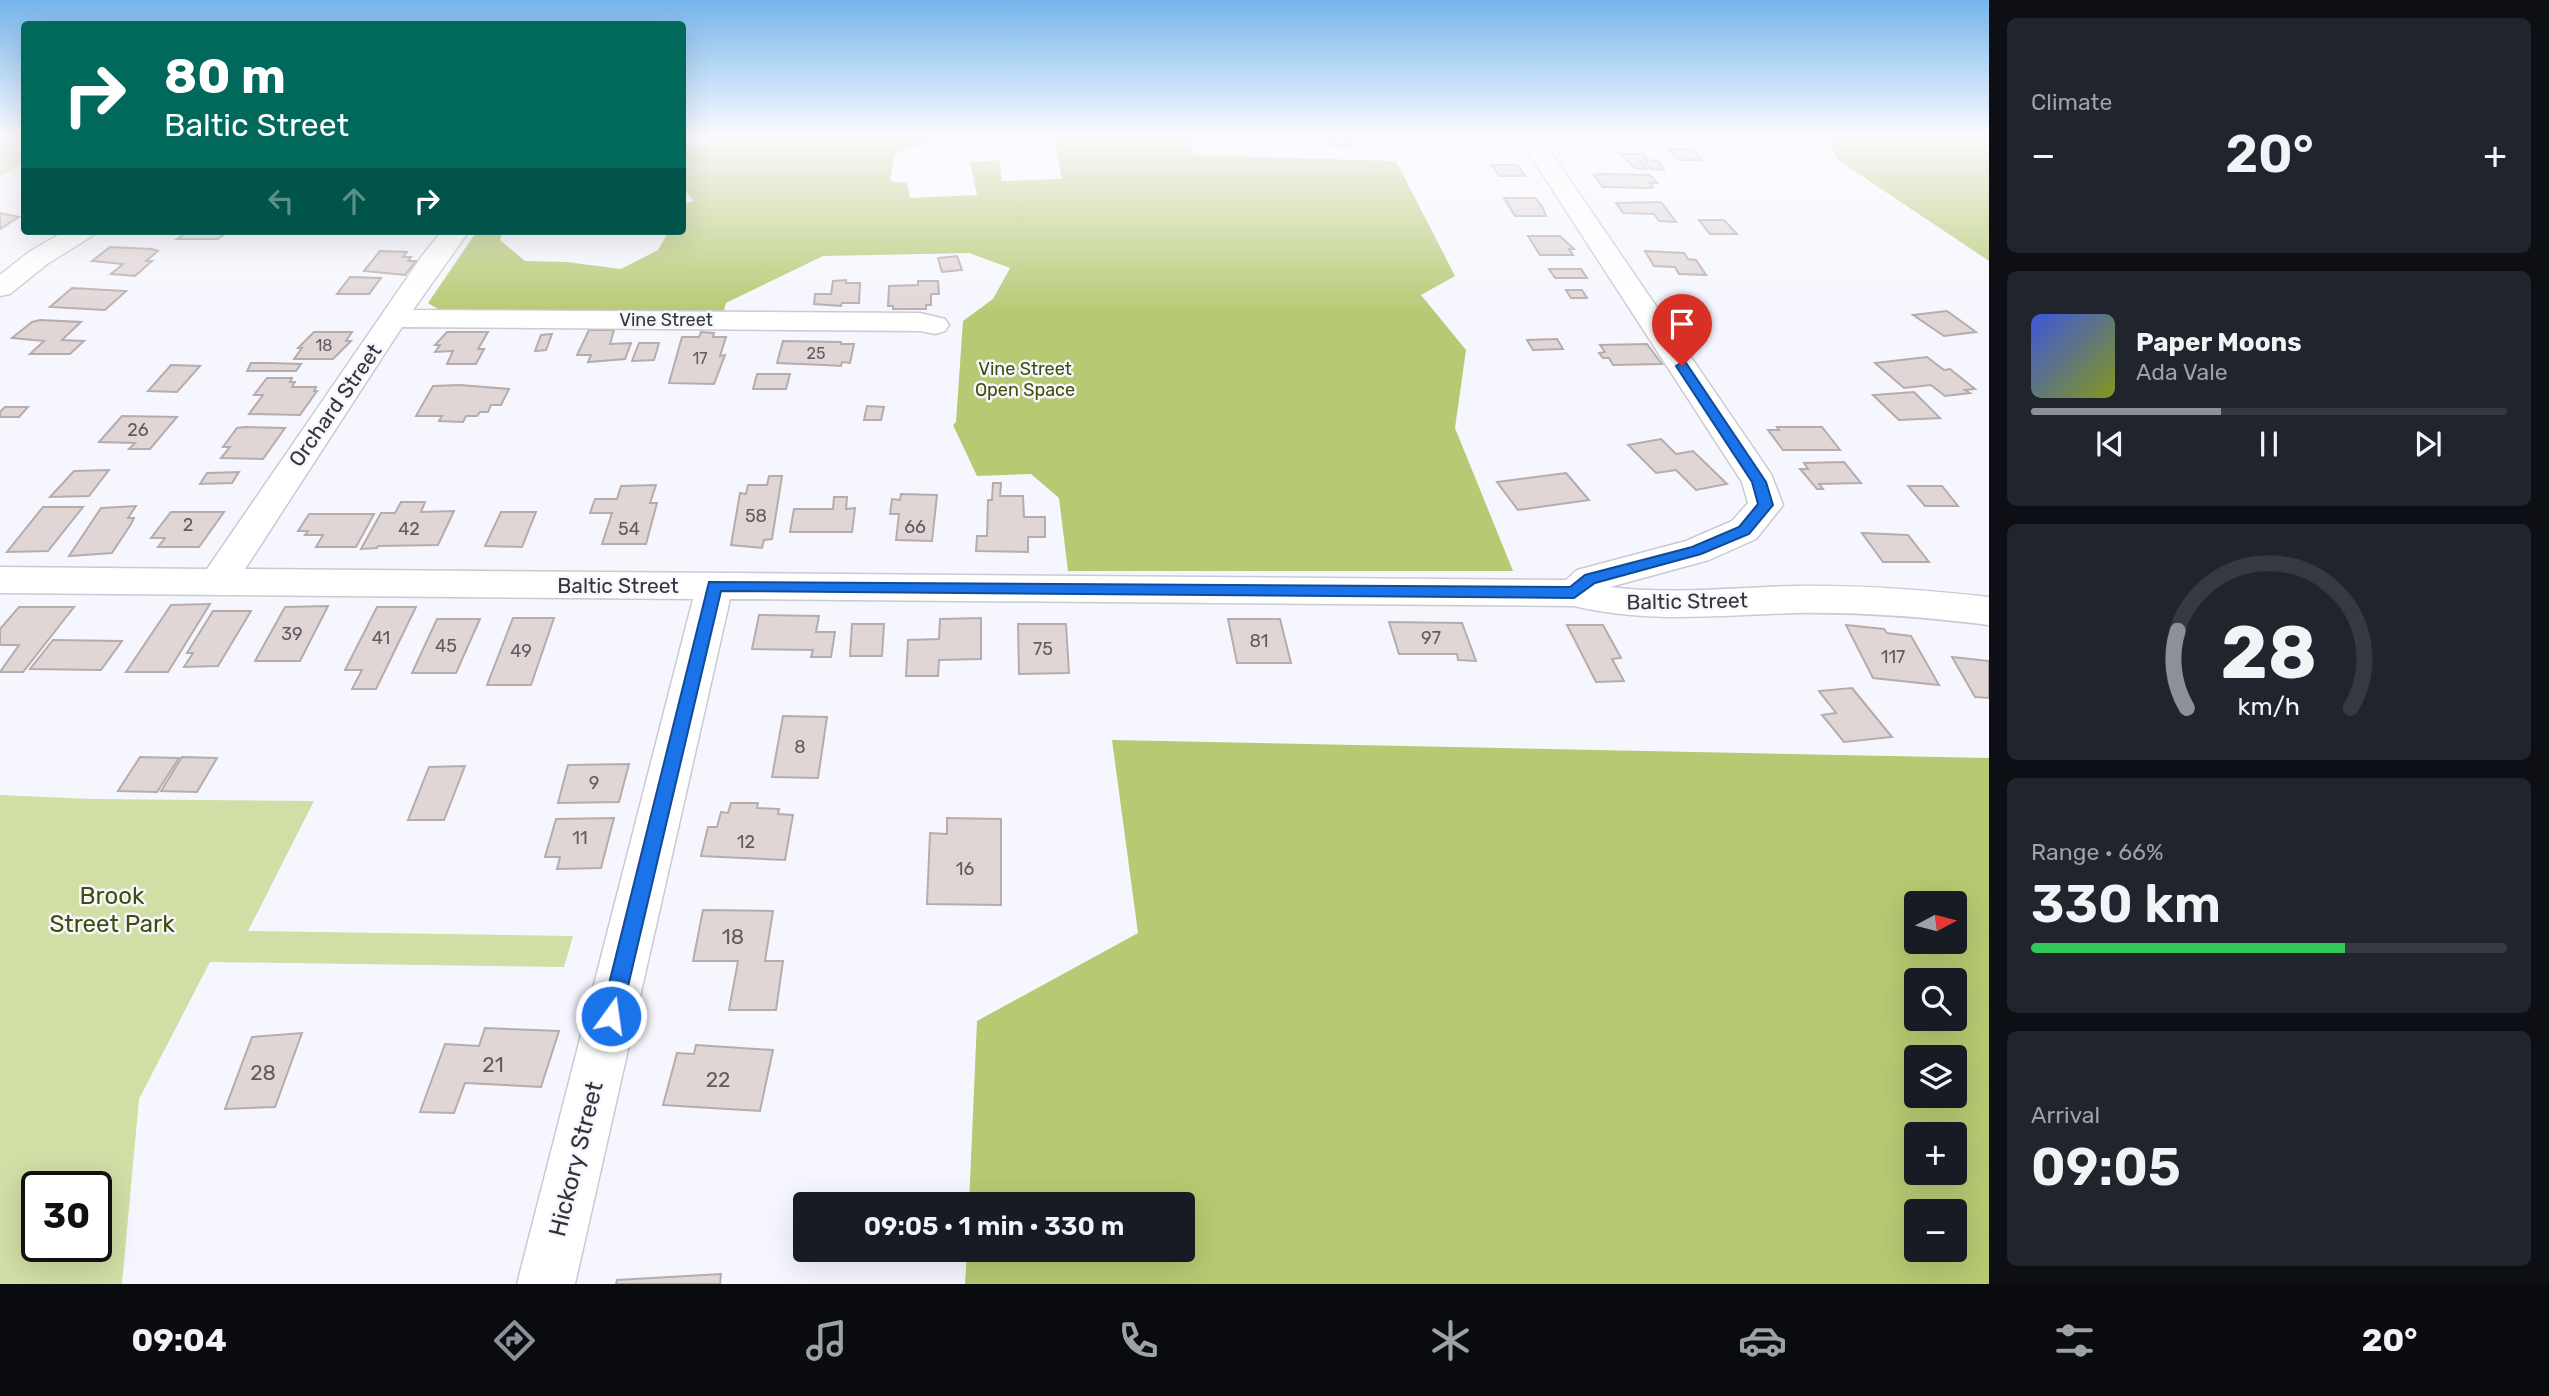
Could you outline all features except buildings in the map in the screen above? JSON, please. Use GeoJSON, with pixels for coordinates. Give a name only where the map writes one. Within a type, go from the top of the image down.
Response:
{"type":"FeatureCollection","features":[{"type":"Feature","properties":{"kind":"street"},"geometry":{"type":"LineString","coordinates":[[1568,195],[1759,482],[1766,505],[1744,530],[1696,551],[1590,579],[1574,593]]}},
{"type":"Feature","properties":{"kind":"street"},"geometry":{"type":"LineString","coordinates":[[0,288],[38,258],[76,235]]}},
{"type":"Feature","properties":{"kind":"street","name":"Orchard Street"},"geometry":{"type":"LineString","coordinates":[[217,582],[431,262],[453,235]]}},
{"type":"Feature","properties":{"kind":"street","name":"Vine Street"},"geometry":{"type":"LineString","coordinates":[[396,318],[920,322],[935,325]]}},
{"type":"Feature","properties":{"kind":"street","name":"Baltic Street"},"geometry":{"type":"LineString","coordinates":[[0,580],[1574,593],[1637,605],[1828,599],[1898,601],[1989,611]]}},
{"type":"Feature","properties":{"kind":"street","name":"Hickory Street"},"geometry":{"type":"LineString","coordinates":[[546,1284],[715,586]]}},
{"type":"Feature","properties":{"kind":"green space","name":"Vine Street Open Space"},"geometry":{"type":"Polygon","coordinates":[[[689,195],[909,195],[910,198],[977,195],[1413,195],[1455,276],[1421,295],[1466,350],[1455,428],[1513,571],[1068,571],[1059,498],[1031,474],[977,476],[953,425],[956,422],[963,321],[993,299],[1010,268],[969,253],[823,256],[726,303],[722,317],[443,312],[428,303],[474,235],[502,235],[500,240],[525,261],[567,262],[621,269],[658,250],[667,235],[686,235],[686,203],[694,201],[689,195]]]}},
{"type":"Feature","properties":{"kind":"green space"},"geometry":{"type":"Polygon","coordinates":[[[1890,195],[1989,195],[1989,261],[1890,195]]]}},
{"type":"Feature","properties":{"kind":"green space"},"geometry":{"type":"Polygon","coordinates":[[[1112,740],[1989,758],[1989,1284],[965,1284],[966,1262],[1195,1262],[1195,1192],[970,1192],[977,1021],[1138,933],[1112,740]]]}},
{"type":"Feature","properties":{"kind":"green space","name":"Brook Street Park"},"geometry":{"type":"Polygon","coordinates":[[[0,795],[92,799],[314,801],[248,931],[573,936],[564,967],[210,962],[139,1099],[122,1284],[0,1284],[0,795]]]}},
{"type":"Feature","properties":{"kind":"route"},"geometry":{"type":"LineString","coordinates":[[611,1016],[715,586],[1574,593],[1590,579],[1696,551],[1744,530],[1766,505],[1759,482],[1682,366]]}}]}
